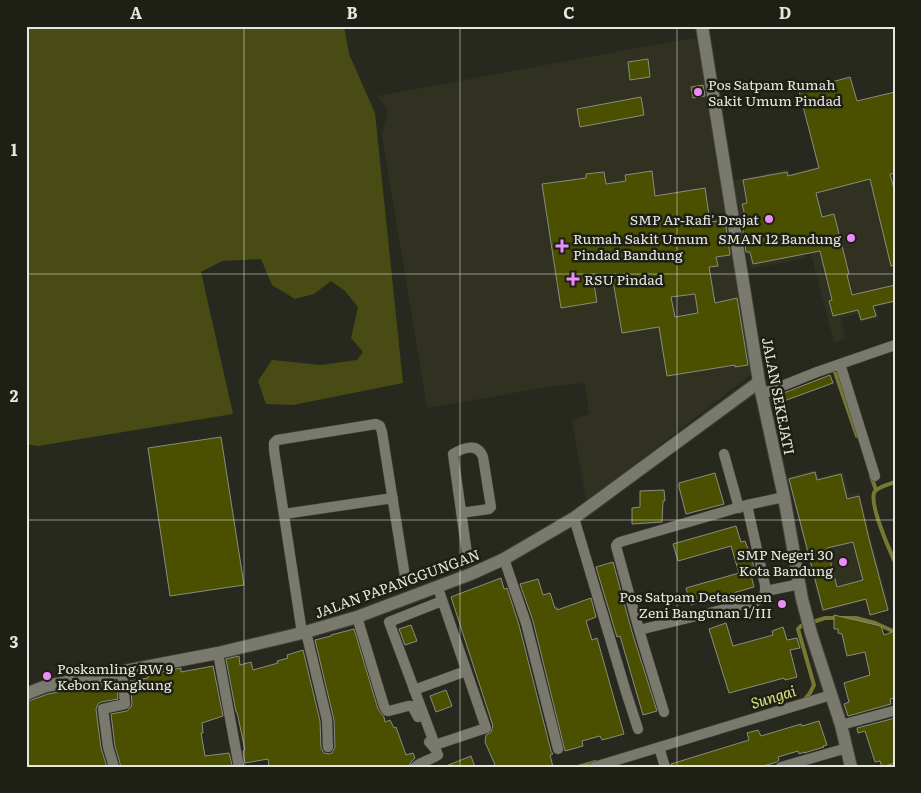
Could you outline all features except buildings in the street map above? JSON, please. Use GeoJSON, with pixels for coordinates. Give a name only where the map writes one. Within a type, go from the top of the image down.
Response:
{"type":"FeatureCollection","features":[{"type":"Feature","properties":{"kind":"street","name":"JALAN SEKEJATI"},"geometry":{"type":"LineString","coordinates":[[702,26],[760,388],[784,497],[807,618],[841,725],[852,767]]}},
{"type":"Feature","properties":{"kind":"street"},"geometry":{"type":"LineString","coordinates":[[760,388],[895,345]]}},
{"type":"Feature","properties":{"kind":"street"},"geometry":{"type":"LineString","coordinates":[[840,364],[875,476]]}},
{"type":"Feature","properties":{"kind":"street","name":"JALAN PAPANGGUNGAN"},"geometry":{"type":"LineString","coordinates":[[26,694],[46,686],[218,653],[304,633],[357,617],[438,588],[504,559],[574,518],[760,388]]}},
{"type":"Feature","properties":{"kind":"street"},"geometry":{"type":"LineString","coordinates":[[328,747],[327,720],[304,633],[284,514],[274,450],[274,443],[277,440],[378,425],[381,428],[406,583]]}},
{"type":"Feature","properties":{"kind":"street"},"geometry":{"type":"LineString","coordinates":[[461,513],[489,509],[492,506],[483,457],[476,448],[468,447],[452,454],[468,561]]}},
{"type":"Feature","properties":{"kind":"street"},"geometry":{"type":"LineString","coordinates":[[639,630],[760,600],[764,597],[765,585],[743,506],[724,454]]}},
{"type":"Feature","properties":{"kind":"street"},"geometry":{"type":"LineString","coordinates":[[664,712],[639,630],[617,544],[743,506],[784,497]]}},
{"type":"Feature","properties":{"kind":"street"},"geometry":{"type":"LineString","coordinates":[[284,514],[393,498]]}},
{"type":"Feature","properties":{"kind":"street"},"geometry":{"type":"LineString","coordinates":[[574,518],[638,729]]}},
{"type":"Feature","properties":{"kind":"street"},"geometry":{"type":"LineString","coordinates":[[504,559],[526,622],[558,749]]}},
{"type":"Feature","properties":{"kind":"street"},"geometry":{"type":"LineString","coordinates":[[766,591],[800,584]]}},
{"type":"Feature","properties":{"kind":"street"},"geometry":{"type":"LineString","coordinates":[[438,588],[486,728],[435,745],[388,622],[442,601]]}},
{"type":"Feature","properties":{"kind":"street"},"geometry":{"type":"LineString","coordinates":[[357,617],[386,711],[412,706],[425,735],[438,755],[415,767]]}},
{"type":"Feature","properties":{"kind":"street"},"geometry":{"type":"LineString","coordinates":[[218,653],[239,767]]}},
{"type":"Feature","properties":{"kind":"street"},"geometry":{"type":"LineString","coordinates":[[114,767],[108,747],[103,709],[126,704],[122,671]]}},
{"type":"Feature","properties":{"kind":"street"},"geometry":{"type":"LineString","coordinates":[[414,690],[466,671]]}},
{"type":"Feature","properties":{"kind":"street"},"geometry":{"type":"LineString","coordinates":[[594,767],[831,695]]}},
{"type":"Feature","properties":{"kind":"street"},"geometry":{"type":"LineString","coordinates":[[841,725],[893,710]]}},
{"type":"Feature","properties":{"kind":"street"},"geometry":{"type":"LineString","coordinates":[[659,747],[665,767]]}},
{"type":"Feature","properties":{"kind":"street"},"geometry":{"type":"LineString","coordinates":[[781,767],[847,748]]}},
{"type":"Feature","properties":{"kind":"shaded area"},"geometry":{"type":"Polygon","coordinates":[[[26,26],[344,26],[349,54],[375,113],[403,383],[293,405],[266,404],[258,381],[272,360],[321,365],[357,360],[363,352],[351,338],[358,307],[345,291],[331,281],[314,294],[295,299],[272,285],[261,259],[222,261],[201,272],[233,414],[38,446],[26,444],[26,26]]]}},
{"type":"Feature","properties":{"kind":"shaded area","name":"RSU Pindad"},"geometry":{"type":"Polygon","coordinates":[[[701,38],[757,370],[586,500],[572,420],[589,414],[585,383],[555,386],[427,408],[382,136],[388,113],[377,96],[681,40],[701,38]]]}},
{"type":"Feature","properties":{"kind":"shaded area","name":"SMAN 12 Bandung"},"geometry":{"type":"Polygon","coordinates":[[[895,146],[895,302],[876,307],[879,318],[860,322],[858,314],[841,318],[845,339],[834,342],[791,179],[806,258],[750,269],[732,181],[788,169],[790,174],[895,146]]]}},
{"type":"Feature","properties":{"kind":"shaded area","name":"SMP Negeri 30 Kota Bandung"},"geometry":{"type":"Polygon","coordinates":[[[817,470],[819,478],[843,471],[849,494],[859,492],[890,610],[870,615],[865,601],[822,612],[787,477],[817,470]]]}},
{"type":"Feature","properties":{"kind":"waterway"},"geometry":{"type":"LineString","coordinates":[[834,369],[857,436]]}},
{"type":"Feature","properties":{"kind":"waterway"},"geometry":{"type":"LineString","coordinates":[[871,476],[876,490]]}},
{"type":"Feature","properties":{"kind":"waterway","name":"Sungai"},"geometry":{"type":"LineString","coordinates":[[895,482],[877,489],[874,493],[875,507],[881,528],[895,562]]}},
{"type":"Feature","properties":{"kind":"waterway","name":"Sungai"},"geometry":{"type":"LineString","coordinates":[[805,699],[814,685],[798,629],[801,626],[825,618],[856,618],[875,623],[895,632]]}},
{"type":"Feature","properties":{"kind":"waterway","name":"Sungai"},"geometry":{"type":"LineString","coordinates":[[578,767],[595,762]]}},
{"type":"Feature","properties":{"kind":"place","name":"Pos Satpam Rumah Sakit Umum Pindad"},"geometry":{"type":"Point","coordinates":[698,92]}},
{"type":"Feature","properties":{"kind":"place","name":"SMP Ar-Rafi' Drajat"},"geometry":{"type":"Point","coordinates":[769,219]}},
{"type":"Feature","properties":{"kind":"place","name":"SMAN 12 Bandung"},"geometry":{"type":"Point","coordinates":[851,238]}},
{"type":"Feature","properties":{"kind":"place","name":"Rumah Sakit Umum Pindad Bandung"},"geometry":{"type":"Point","coordinates":[562,246]}},
{"type":"Feature","properties":{"kind":"place","name":"RSU Pindad"},"geometry":{"type":"Point","coordinates":[573,279]}},
{"type":"Feature","properties":{"kind":"place","name":"SMP Negeri 30 Kota Bandung"},"geometry":{"type":"Point","coordinates":[843,562]}},
{"type":"Feature","properties":{"kind":"place","name":"Pos Satpam Detasemen Zeni Bangunan 1/III"},"geometry":{"type":"Point","coordinates":[782,604]}},
{"type":"Feature","properties":{"kind":"place","name":"Poskamling RW 9 Kebon Kangkung"},"geometry":{"type":"Point","coordinates":[47,676]}}]}
